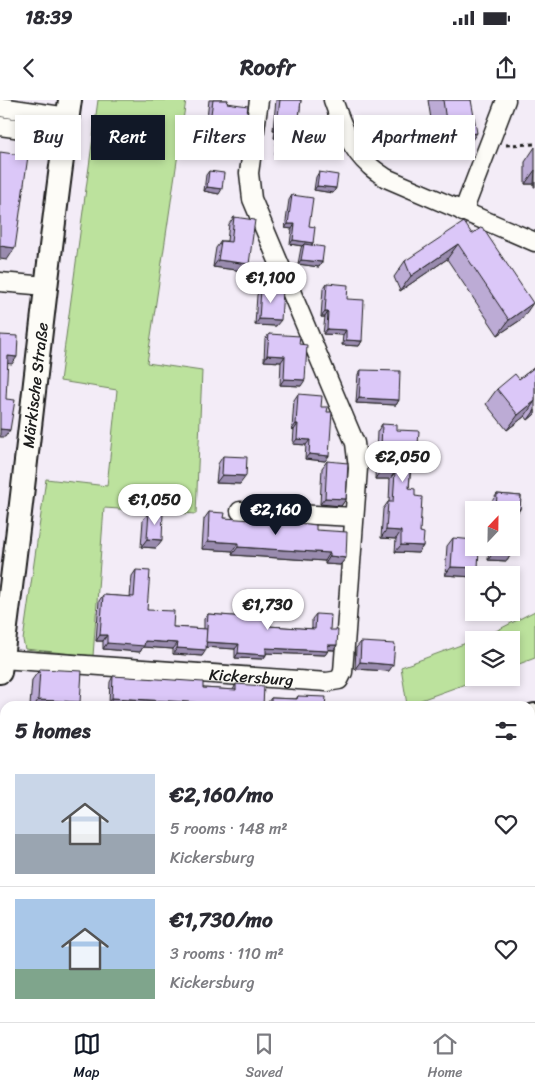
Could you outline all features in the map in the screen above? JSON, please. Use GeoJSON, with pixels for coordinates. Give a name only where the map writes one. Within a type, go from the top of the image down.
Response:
{"type":"FeatureCollection","features":[{"type":"Feature","properties":{"kind":"main road","name":"Märkische Straße"},"geometry":{"type":"LineString","coordinates":[[1,666],[62,160]]}},
{"type":"Feature","properties":{"kind":"street","name":"Kickersburg"},"geometry":{"type":"LineString","coordinates":[[1,666],[327,682],[339,680],[343,672],[358,468],[355,443],[252,200],[249,173],[259,100]]}},
{"type":"Feature","properties":{"kind":"street"},"geometry":{"type":"LineString","coordinates":[[333,100],[341,123],[353,145],[369,165],[395,183],[535,242]]}},
{"type":"Feature","properties":{"kind":"street"},"geometry":{"type":"LineString","coordinates":[[463,212],[506,100]]}},
{"type":"Feature","properties":{"kind":"street"},"geometry":{"type":"LineString","coordinates":[[0,107],[49,115]]}},
{"type":"Feature","properties":{"kind":"street"},"geometry":{"type":"LineString","coordinates":[[0,126],[15,124]]}},
{"type":"Feature","properties":{"kind":"street"},"geometry":{"type":"LineString","coordinates":[[0,282],[46,286]]}},
{"type":"Feature","properties":{"kind":"street"},"geometry":{"type":"LineString","coordinates":[[240,511],[354,517]]}},
{"type":"Feature","properties":{"kind":"path"},"geometry":{"type":"LineString","coordinates":[[489,145],[535,144]]}},
{"type":"Feature","properties":{"kind":"green space"},"geometry":{"type":"Polygon","coordinates":[[[98,100],[186,100],[184,115],[175,115],[175,160],[177,160],[147,363],[202,371],[196,514],[104,508],[93,656],[25,649],[23,640],[46,479],[107,486],[117,390],[60,381],[91,152],[91,160],[165,160],[165,115],[96,115],[98,100]]]}},
{"type":"Feature","properties":{"kind":"green space"},"geometry":{"type":"Polygon","coordinates":[[[535,611],[535,658],[520,664],[520,631],[496,631],[515,621],[520,621],[520,619],[535,611]]]}},
{"type":"Feature","properties":{"kind":"green space"},"geometry":{"type":"Polygon","coordinates":[[[465,643],[465,684],[418,701],[406,701],[401,667],[465,643]]]}},
{"type":"Feature","properties":{"kind":"building"},"geometry":{"type":"Polygon","coordinates":[[[213,100],[228,100],[227,103],[248,106],[247,115],[211,115],[213,100]]]}},
{"type":"Feature","properties":{"kind":"building"},"geometry":{"type":"Polygon","coordinates":[[[280,100],[301,100],[299,115],[278,115],[280,100]]]}},
{"type":"Feature","properties":{"kind":"building"},"geometry":{"type":"Polygon","coordinates":[[[443,100],[471,100],[474,115],[445,115],[443,100]]]}},
{"type":"Feature","properties":{"kind":"building"},"geometry":{"type":"Polygon","coordinates":[[[0,152],[15,154],[15,160],[27,160],[15,248],[0,246],[0,152]]]}},
{"type":"Feature","properties":{"kind":"building"},"geometry":{"type":"Polygon","coordinates":[[[209,171],[224,173],[222,189],[207,187],[209,171]]]}},
{"type":"Feature","properties":{"kind":"building"},"geometry":{"type":"Polygon","coordinates":[[[319,172],[338,175],[336,188],[317,186],[319,172]]]}},
{"type":"Feature","properties":{"kind":"building"},"geometry":{"type":"Polygon","coordinates":[[[292,195],[313,198],[309,226],[315,227],[313,243],[293,240],[295,224],[288,224],[292,195]]]}},
{"type":"Feature","properties":{"kind":"building"},"geometry":{"type":"Polygon","coordinates":[[[234,217],[255,220],[249,264],[218,260],[221,241],[231,242],[234,217]]]}},
{"type":"Feature","properties":{"kind":"building"},"geometry":{"type":"Polygon","coordinates":[[[464,222],[472,234],[482,227],[533,303],[509,320],[458,244],[411,276],[405,261],[464,222]]]}},
{"type":"Feature","properties":{"kind":"building"},"geometry":{"type":"Polygon","coordinates":[[[304,244],[324,247],[322,262],[301,260],[304,244]]]}},
{"type":"Feature","properties":{"kind":"building"},"geometry":{"type":"Polygon","coordinates":[[[327,283],[348,285],[347,299],[364,300],[362,341],[346,340],[346,330],[327,329],[328,312],[325,312],[327,283]]]}},
{"type":"Feature","properties":{"kind":"building"},"geometry":{"type":"Polygon","coordinates":[[[261,289],[283,290],[281,320],[259,319],[261,289]]]}},
{"type":"Feature","properties":{"kind":"building"},"geometry":{"type":"Polygon","coordinates":[[[269,334],[300,336],[299,344],[307,345],[305,380],[284,379],[285,356],[267,355],[269,334]]]}},
{"type":"Feature","properties":{"kind":"building"},"geometry":{"type":"Polygon","coordinates":[[[0,335],[18,336],[17,357],[8,356],[6,399],[15,400],[10,430],[0,429],[0,335]]]}},
{"type":"Feature","properties":{"kind":"building"},"geometry":{"type":"Polygon","coordinates":[[[535,367],[535,401],[518,415],[497,389],[515,374],[519,379],[535,367]]]}},
{"type":"Feature","properties":{"kind":"building"},"geometry":{"type":"Polygon","coordinates":[[[361,370],[400,371],[399,400],[359,398],[361,370]]]}},
{"type":"Feature","properties":{"kind":"building"},"geometry":{"type":"Polygon","coordinates":[[[298,394],[322,396],[321,407],[328,407],[327,412],[332,412],[329,456],[309,454],[310,440],[297,439],[298,394]]]}},
{"type":"Feature","properties":{"kind":"building"},"geometry":{"type":"Polygon","coordinates":[[[382,424],[397,425],[397,430],[419,431],[418,445],[424,445],[423,459],[411,459],[409,488],[415,489],[415,496],[422,497],[420,532],[424,533],[423,546],[401,545],[401,531],[386,530],[388,502],[393,502],[395,472],[380,471],[382,424]]]}},
{"type":"Feature","properties":{"kind":"building"},"geometry":{"type":"Polygon","coordinates":[[[223,456],[247,457],[246,476],[222,475],[223,456]]]}},
{"type":"Feature","properties":{"kind":"building"},"geometry":{"type":"Polygon","coordinates":[[[327,461],[348,463],[346,499],[325,498],[327,461]]]}},
{"type":"Feature","properties":{"kind":"building"},"geometry":{"type":"Polygon","coordinates":[[[497,494],[521,496],[520,509],[520,501],[497,501],[497,494]]]}},
{"type":"Feature","properties":{"kind":"building"},"geometry":{"type":"Polygon","coordinates":[[[149,512],[163,512],[162,540],[147,539],[149,512]]]}},
{"type":"Feature","properties":{"kind":"building"},"geometry":{"type":"Polygon","coordinates":[[[209,512],[225,513],[224,518],[308,524],[316,525],[316,530],[347,532],[346,558],[330,556],[330,553],[238,547],[238,543],[208,541],[209,512]]]}},
{"type":"Feature","properties":{"kind":"building"},"geometry":{"type":"Polygon","coordinates":[[[453,538],[465,539],[465,556],[479,556],[478,566],[451,567],[453,538]]]}},
{"type":"Feature","properties":{"kind":"building"},"geometry":{"type":"Polygon","coordinates":[[[136,570],[150,571],[147,610],[174,611],[173,627],[207,629],[206,650],[177,648],[178,643],[145,641],[144,646],[107,643],[107,635],[100,635],[103,595],[134,597],[136,570]]]}},
{"type":"Feature","properties":{"kind":"building"},"geometry":{"type":"Polygon","coordinates":[[[246,591],[264,592],[262,619],[268,619],[268,626],[315,629],[316,614],[331,615],[330,630],[338,630],[337,645],[328,645],[328,651],[266,648],[266,655],[238,653],[239,644],[206,642],[208,614],[245,617],[246,591]]]}},
{"type":"Feature","properties":{"kind":"building"},"geometry":{"type":"Polygon","coordinates":[[[361,642],[395,644],[393,665],[360,662],[361,642]]]}},
{"type":"Feature","properties":{"kind":"building"},"geometry":{"type":"Polygon","coordinates":[[[40,669],[82,671],[80,701],[38,700],[40,669]]]}},
{"type":"Feature","properties":{"kind":"building"},"geometry":{"type":"Polygon","coordinates":[[[113,676],[203,682],[203,688],[236,690],[236,684],[264,686],[263,701],[169,701],[112,698],[113,676]]]}},
{"type":"Feature","properties":{"kind":"building"},"geometry":{"type":"Polygon","coordinates":[[[298,696],[326,697],[326,701],[271,701],[271,698],[297,699],[298,696]]]}}]}
